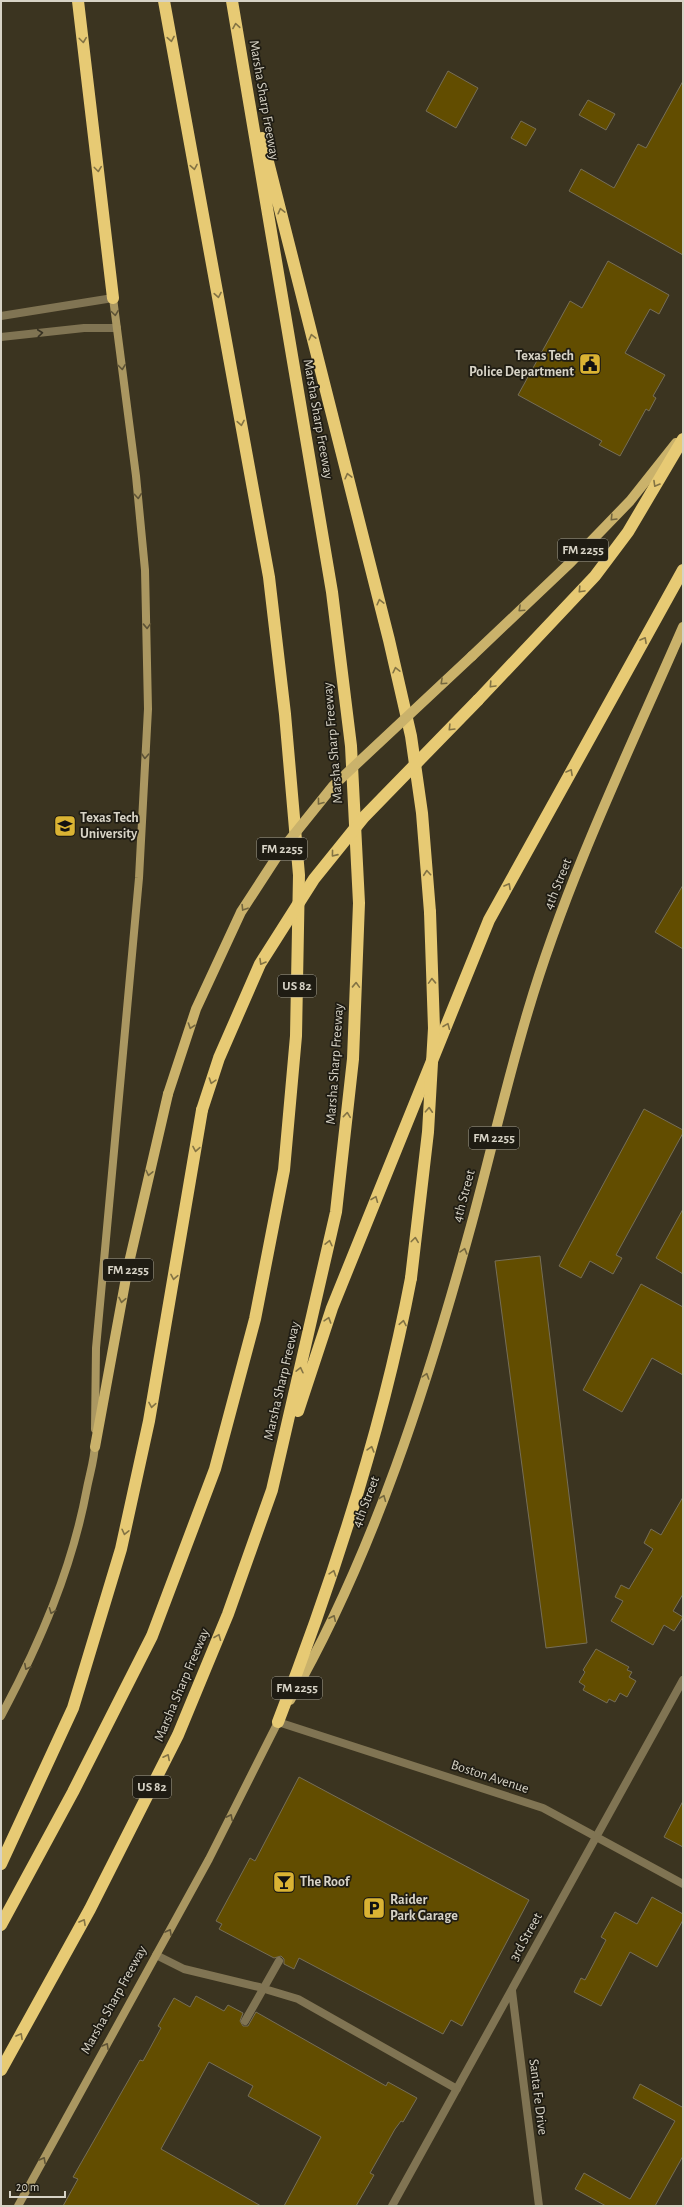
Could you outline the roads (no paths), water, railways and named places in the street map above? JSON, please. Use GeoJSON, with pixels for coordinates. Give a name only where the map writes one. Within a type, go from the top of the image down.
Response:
{"type":"FeatureCollection","features":[{"type":"Feature","properties":{"kind":"highway"},"geometry":{"type":"LineString","coordinates":[[78,1],[113,298]]}},
{"type":"Feature","properties":{"kind":"highway","name":"US 82"},"geometry":{"type":"LineString","coordinates":[[1,1925],[73,1792],[152,1636],[215,1469],[255,1319],[284,1170],[296,1036],[299,874],[286,714],[269,577],[164,1]]}},
{"type":"Feature","properties":{"kind":"highway","name":"Marsha Sharp Freeway"},"geometry":{"type":"LineString","coordinates":[[1,2070],[90,1909],[178,1735],[228,1614],[272,1490],[336,1212],[353,1059],[359,903],[351,746],[332,592],[232,1]]}},
{"type":"Feature","properties":{"kind":"highway"},"geometry":{"type":"LineString","coordinates":[[240,51],[387,632],[411,736],[422,813],[430,912],[434,1028],[428,1132],[411,1278],[396,1354],[380,1419],[323,1603],[278,1722]]}},
{"type":"Feature","properties":{"kind":"highway"},"geometry":{"type":"LineString","coordinates":[[1,1864],[73,1708],[121,1549],[149,1421],[202,1110],[219,1058],[260,964],[314,879],[364,818],[478,700],[594,576],[628,532],[683,439]]}},
{"type":"Feature","properties":{"kind":"highway"},"geometry":{"type":"LineString","coordinates":[[272,1490],[332,1308],[489,920],[683,570]]}},
{"type":"Feature","properties":{"kind":"main road"},"geometry":{"type":"LineString","coordinates":[[1,1716],[28,1665],[60,1589],[82,1516],[95,1447],[96,1348],[139,878],[148,709],[145,570],[136,476],[113,298]]}},
{"type":"Feature","properties":{"kind":"main road","name":"FM 2255"},"geometry":{"type":"LineString","coordinates":[[95,1447],[128,1267],[168,1094],[200,1002],[241,912],[280,852],[333,786],[570,562],[624,507],[683,434]]}},
{"type":"Feature","properties":{"kind":"main road","name":"4th Street"},"geometry":{"type":"LineString","coordinates":[[278,1722],[317,1654],[345,1592],[385,1492],[440,1334],[472,1221],[528,1010],[561,912],[624,760],[683,627]]}},
{"type":"Feature","properties":{"kind":"main road","name":"Marsha Sharp Freeway"},"geometry":{"type":"LineString","coordinates":[[18,2206],[209,1859],[278,1722]]}},
{"type":"Feature","properties":{"kind":"street"},"geometry":{"type":"LineString","coordinates":[[1,316],[113,298]]}},
{"type":"Feature","properties":{"kind":"street"},"geometry":{"type":"LineString","coordinates":[[1,337],[84,328],[117,328]]}},
{"type":"Feature","properties":{"kind":"street","name":"3rd Street"},"geometry":{"type":"LineString","coordinates":[[392,2206],[683,1680]]}},
{"type":"Feature","properties":{"kind":"street","name":"Boston Avenue"},"geometry":{"type":"LineString","coordinates":[[278,1722],[543,1808],[683,1884]]}},
{"type":"Feature","properties":{"kind":"street"},"geometry":{"type":"LineString","coordinates":[[156,1955],[184,1969],[259,1987]]}},
{"type":"Feature","properties":{"kind":"street"},"geometry":{"type":"LineString","coordinates":[[245,2021],[279,1961]]}},
{"type":"Feature","properties":{"kind":"street"},"geometry":{"type":"LineString","coordinates":[[268,1990],[298,1999],[458,2089]]}},
{"type":"Feature","properties":{"kind":"street","name":"Santa Fe Drive"},"geometry":{"type":"LineString","coordinates":[[512,1991],[539,2206]]}},
{"type":"Feature","properties":{"kind":"place","name":"Texas Tech Police Department"},"geometry":{"type":"Point","coordinates":[590,364]}},
{"type":"Feature","properties":{"kind":"place","name":"Texas Tech University"},"geometry":{"type":"Point","coordinates":[65,826]}},
{"type":"Feature","properties":{"kind":"place","name":"The Roof"},"geometry":{"type":"Point","coordinates":[284,1882]}},
{"type":"Feature","properties":{"kind":"place","name":"Raider Park Garage"},"geometry":{"type":"Point","coordinates":[374,1908]}}]}
